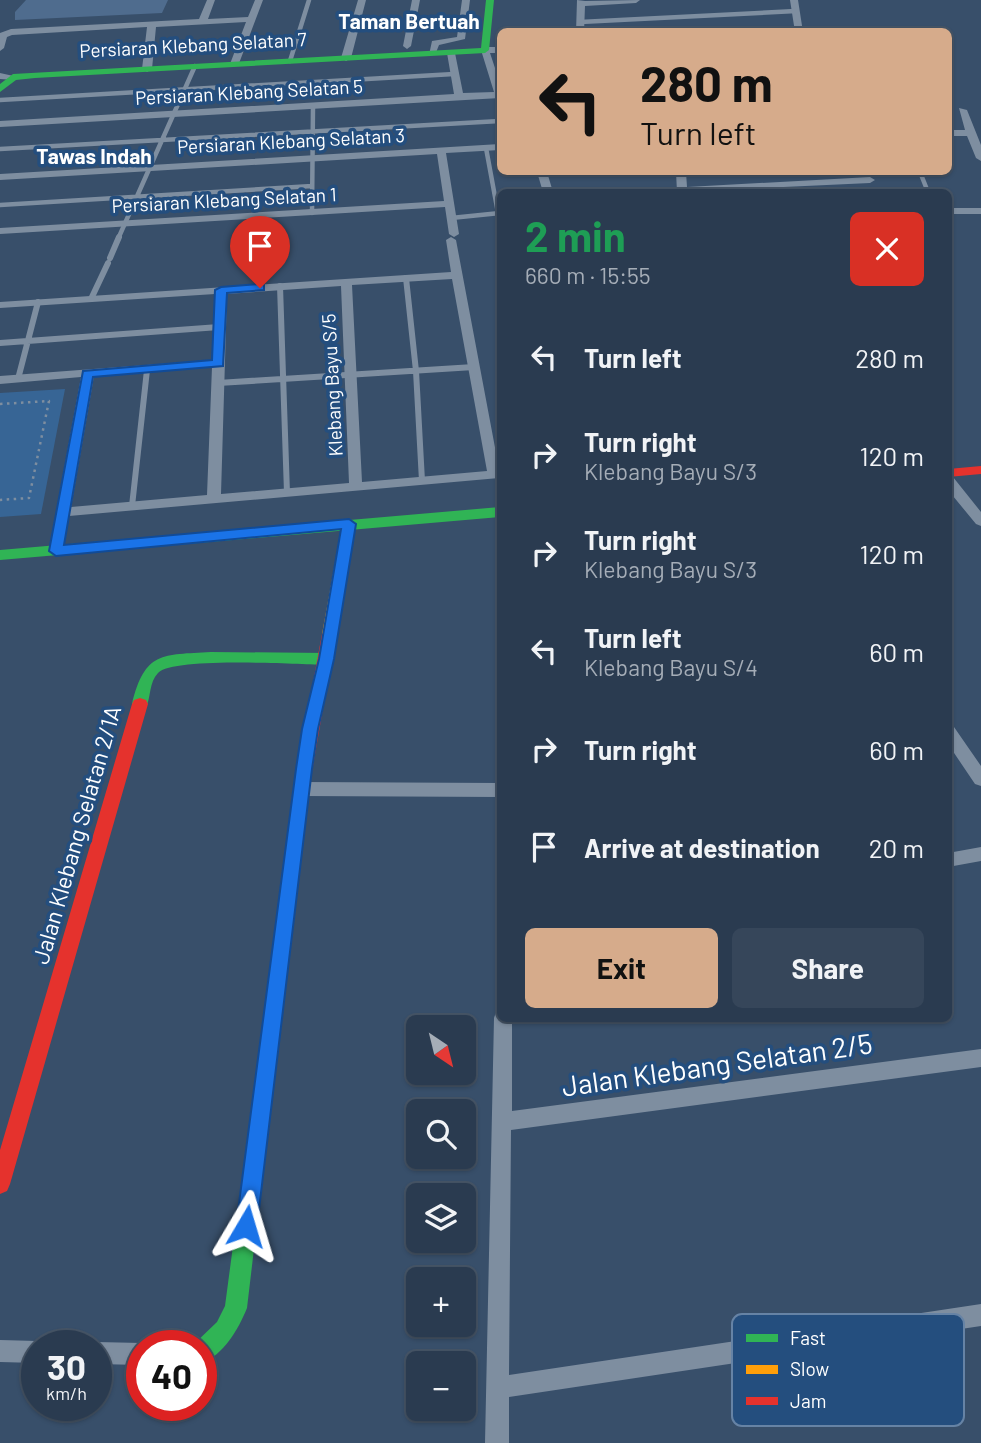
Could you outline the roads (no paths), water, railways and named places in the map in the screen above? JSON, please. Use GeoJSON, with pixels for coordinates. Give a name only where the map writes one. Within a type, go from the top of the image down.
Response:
{"type":"FeatureCollection","features":[{"type":"Feature","properties":{"kind":"street"},"geometry":{"type":"LineString","coordinates":[[202,22],[211,0]]}},
{"type":"Feature","properties":{"kind":"street"},"geometry":{"type":"LineString","coordinates":[[235,64],[260,0]]}},
{"type":"Feature","properties":{"kind":"street"},"geometry":{"type":"LineString","coordinates":[[346,58],[362,0]]}},
{"type":"Feature","properties":{"kind":"street"},"geometry":{"type":"LineString","coordinates":[[407,46],[416,0]]}},
{"type":"Feature","properties":{"kind":"street"},"geometry":{"type":"LineString","coordinates":[[432,53],[433,44],[460,39],[466,0]]}},
{"type":"Feature","properties":{"kind":"street"},"geometry":{"type":"LineString","coordinates":[[490,0],[496,72]]}},
{"type":"Feature","properties":{"kind":"street"},"geometry":{"type":"LineString","coordinates":[[580,27],[581,2],[636,0]]}},
{"type":"Feature","properties":{"kind":"street"},"geometry":{"type":"LineString","coordinates":[[794,0],[798,28]]}},
{"type":"Feature","properties":{"kind":"street"},"geometry":{"type":"LineString","coordinates":[[0,48],[3,35],[11,32],[251,19]]}},
{"type":"Feature","properties":{"kind":"street"},"geometry":{"type":"LineString","coordinates":[[147,69],[152,24]]}},
{"type":"Feature","properties":{"kind":"street","name":"Persiaran Klebang Selatan 7"},"geometry":{"type":"LineString","coordinates":[[6,76],[493,50]]}},
{"type":"Feature","properties":{"kind":"street"},"geometry":{"type":"LineString","coordinates":[[450,52],[458,98]]}},
{"type":"Feature","properties":{"kind":"street"},"geometry":{"type":"LineString","coordinates":[[0,89],[6,76]]}},
{"type":"Feature","properties":{"kind":"street","name":"Persiaran Klebang Selatan 5"},"geometry":{"type":"LineString","coordinates":[[0,124],[497,94]]}},
{"type":"Feature","properties":{"kind":"street"},"geometry":{"type":"LineString","coordinates":[[962,110],[981,158]]}},
{"type":"Feature","properties":{"kind":"street"},"geometry":{"type":"LineString","coordinates":[[952,133],[971,134]]}},
{"type":"Feature","properties":{"kind":"street","name":"Persiaran Klebang Selatan 3"},"geometry":{"type":"LineString","coordinates":[[0,177],[497,147]]}},
{"type":"Feature","properties":{"kind":"street"},"geometry":{"type":"LineString","coordinates":[[62,512],[494,475],[457,275],[452,218],[440,150]]}},
{"type":"Feature","properties":{"kind":"street"},"geometry":{"type":"LineString","coordinates":[[707,189],[869,176]]}},
{"type":"Feature","properties":{"kind":"street","name":"Persiaran Klebang Selatan 1"},"geometry":{"type":"LineString","coordinates":[[0,231],[449,204]]}},
{"type":"Feature","properties":{"kind":"street"},"geometry":{"type":"LineString","coordinates":[[952,211],[981,211]]}},
{"type":"Feature","properties":{"kind":"street"},"geometry":{"type":"LineString","coordinates":[[0,305],[457,275]]}},
{"type":"Feature","properties":{"kind":"street","name":"Klebang Bayu S/5"},"geometry":{"type":"LineString","coordinates":[[346,282],[356,487]]}},
{"type":"Feature","properties":{"kind":"street"},"geometry":{"type":"LineString","coordinates":[[214,499],[221,290]]}},
{"type":"Feature","properties":{"kind":"street"},"geometry":{"type":"LineString","coordinates":[[0,380],[218,363]]}},
{"type":"Feature","properties":{"kind":"street"},"geometry":{"type":"LineString","coordinates":[[56,551],[88,373]]}},
{"type":"Feature","properties":{"kind":"street"},"geometry":{"type":"LineString","coordinates":[[952,473],[981,470]]}},
{"type":"Feature","properties":{"kind":"street"},"geometry":{"type":"LineString","coordinates":[[952,485],[981,521]]}},
{"type":"Feature","properties":{"kind":"street"},"geometry":{"type":"LineString","coordinates":[[0,555],[497,512]]}},
{"type":"Feature","properties":{"kind":"street"},"geometry":{"type":"LineString","coordinates":[[217,1337],[225,1329],[236,1308],[301,789],[349,524]]}},
{"type":"Feature","properties":{"kind":"street","name":"Jalan Klebang Selatan 2/1A"},"geometry":{"type":"LineString","coordinates":[[0,1184],[149,672],[158,664],[191,659],[326,659]]}},
{"type":"Feature","properties":{"kind":"street"},"geometry":{"type":"LineString","coordinates":[[952,737],[981,779]]}},
{"type":"Feature","properties":{"kind":"street"},"geometry":{"type":"LineString","coordinates":[[301,789],[497,790]]}},
{"type":"Feature","properties":{"kind":"street"},"geometry":{"type":"LineString","coordinates":[[952,859],[981,854]]}},
{"type":"Feature","properties":{"kind":"street"},"geometry":{"type":"LineString","coordinates":[[497,1443],[503,1022]]}},
{"type":"Feature","properties":{"kind":"street","name":"Jalan Klebang Selatan 2/5"},"geometry":{"type":"LineString","coordinates":[[501,1122],[981,1058]]}},
{"type":"Feature","properties":{"kind":"street"},"geometry":{"type":"LineString","coordinates":[[0,1351],[21,1352]]}},
{"type":"Feature","properties":{"kind":"street"},"geometry":{"type":"LineString","coordinates":[[497,1388],[732,1353]]}},
{"type":"Feature","properties":{"kind":"lane"},"geometry":{"type":"LineString","coordinates":[[290,61],[310,0]]}},
{"type":"Feature","properties":{"kind":"lane"},"geometry":{"type":"LineString","coordinates":[[580,27],[796,11]]}},
{"type":"Feature","properties":{"kind":"lane"},"geometry":{"type":"LineString","coordinates":[[92,299],[195,66]]}},
{"type":"Feature","properties":{"kind":"lane"},"geometry":{"type":"LineString","coordinates":[[0,100],[454,74]]}},
{"type":"Feature","properties":{"kind":"lane"},"geometry":{"type":"LineString","coordinates":[[312,213],[313,106]]}},
{"type":"Feature","properties":{"kind":"lane"},"geometry":{"type":"LineString","coordinates":[[0,149],[497,121]]}},
{"type":"Feature","properties":{"kind":"lane"},"geometry":{"type":"LineString","coordinates":[[486,148],[497,203]]}},
{"type":"Feature","properties":{"kind":"lane"},"geometry":{"type":"LineString","coordinates":[[0,205],[312,186]]}},
{"type":"Feature","properties":{"kind":"lane"},"geometry":{"type":"LineString","coordinates":[[452,218],[497,213]]}},
{"type":"Feature","properties":{"kind":"lane"},"geometry":{"type":"LineString","coordinates":[[406,278],[416,371],[422,481]]}},
{"type":"Feature","properties":{"kind":"lane"},"geometry":{"type":"LineString","coordinates":[[280,286],[287,493]]}},
{"type":"Feature","properties":{"kind":"lane"},"geometry":{"type":"LineString","coordinates":[[18,379],[38,302]]}},
{"type":"Feature","properties":{"kind":"lane"},"geometry":{"type":"LineString","coordinates":[[0,343],[219,327]]}},
{"type":"Feature","properties":{"kind":"lane"},"geometry":{"type":"LineString","coordinates":[[218,383],[474,367]]}},
{"type":"Feature","properties":{"kind":"lane"},"geometry":{"type":"LineString","coordinates":[[132,506],[147,370]]}},
{"type":"Feature","properties":{"kind":"district","name":"Taman Bertuah"},"geometry":{"type":"Point","coordinates":[409,22]}},
{"type":"Feature","properties":{"kind":"district","name":"Tawas Indah"},"geometry":{"type":"Point","coordinates":[94,157]}}]}
